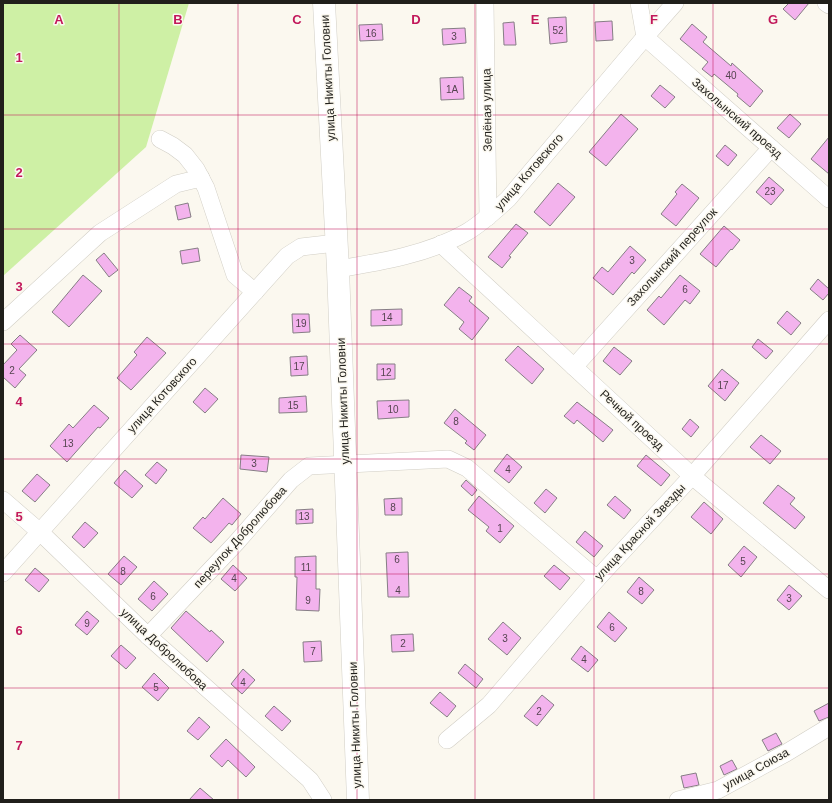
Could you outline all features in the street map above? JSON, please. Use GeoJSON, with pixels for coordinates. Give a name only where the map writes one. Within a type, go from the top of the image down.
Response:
{"type":"FeatureCollection","features":[{"type":"Feature","properties":{"kind":"main road","name":"улица Никиты Головни"},"geometry":{"type":"LineString","coordinates":[[324,3],[338,269],[358,800]]}},
{"type":"Feature","properties":{"kind":"street","name":"Зелёная улица"},"geometry":{"type":"LineString","coordinates":[[485,3],[488,217]]}},
{"type":"Feature","properties":{"kind":"street"},"geometry":{"type":"LineString","coordinates":[[639,3],[645,36]]}},
{"type":"Feature","properties":{"kind":"street","name":"улица Котовского"},"geometry":{"type":"LineString","coordinates":[[338,269],[386,261],[441,244],[467,232],[488,217],[508,199],[645,36],[675,3]]}},
{"type":"Feature","properties":{"kind":"street","name":"Захолынский проезд"},"geometry":{"type":"LineString","coordinates":[[645,36],[829,199]]}},
{"type":"Feature","properties":{"kind":"street"},"geometry":{"type":"LineString","coordinates":[[160,139],[185,155],[196,169],[206,188],[235,275],[255,292]]}},
{"type":"Feature","properties":{"kind":"street","name":"Захолынский переулок"},"geometry":{"type":"LineString","coordinates":[[574,367],[771,148]]}},
{"type":"Feature","properties":{"kind":"street"},"geometry":{"type":"LineString","coordinates":[[3,322],[100,233],[176,184],[201,178]]}},
{"type":"Feature","properties":{"kind":"street","name":"улица Котовского"},"geometry":{"type":"LineString","coordinates":[[3,573],[287,256],[301,247],[336,243]]}},
{"type":"Feature","properties":{"kind":"street","name":"Речной проезд"},"geometry":{"type":"LineString","coordinates":[[441,244],[692,476],[829,590]]}},
{"type":"Feature","properties":{"kind":"street","name":"улица Красной Звезды"},"geometry":{"type":"LineString","coordinates":[[447,740],[489,705],[597,579],[692,476],[829,320]]}},
{"type":"Feature","properties":{"kind":"street","name":"переулок Добролюбова"},"geometry":{"type":"LineString","coordinates":[[148,636],[236,543],[291,480],[309,466],[448,459],[467,468],[597,579]]}},
{"type":"Feature","properties":{"kind":"street","name":"улица Добролюбова"},"geometry":{"type":"LineString","coordinates":[[3,500],[40,532],[148,636],[310,780],[322,800]]}},
{"type":"Feature","properties":{"kind":"street","name":"улица Союза"},"geometry":{"type":"LineString","coordinates":[[678,800],[718,790],[786,753],[829,727]]}},
{"type":"Feature","properties":{"kind":"green space"},"geometry":{"type":"Polygon","coordinates":[[[3,3],[189,3],[146,147],[3,276],[3,3]]]}},
{"type":"Feature","properties":{"kind":"building"},"geometry":{"type":"Polygon","coordinates":[[[789,3],[809,3],[795,20],[783,9],[789,3]]]}},
{"type":"Feature","properties":{"kind":"building"},"geometry":{"type":"Polygon","coordinates":[[[566,17],[567,42],[550,44],[548,18],[566,17]]]}},
{"type":"Feature","properties":{"kind":"building"},"geometry":{"type":"Polygon","coordinates":[[[612,21],[613,40],[596,41],[595,22],[612,21]]]}},
{"type":"Feature","properties":{"kind":"building"},"geometry":{"type":"Polygon","coordinates":[[[514,22],[516,45],[504,45],[503,23],[514,22]]]}},
{"type":"Feature","properties":{"kind":"building"},"geometry":{"type":"Polygon","coordinates":[[[382,24],[383,40],[360,41],[359,25],[382,24]]]}},
{"type":"Feature","properties":{"kind":"building"},"geometry":{"type":"Polygon","coordinates":[[[692,24],[707,37],[703,42],[731,66],[732,63],[763,91],[750,107],[737,96],[738,94],[714,74],[712,77],[702,69],[708,62],[680,39],[692,24]]]}},
{"type":"Feature","properties":{"kind":"building"},"geometry":{"type":"Polygon","coordinates":[[[465,28],[466,43],[443,45],[442,29],[465,28]]]}},
{"type":"Feature","properties":{"kind":"building"},"geometry":{"type":"Polygon","coordinates":[[[463,77],[464,99],[441,100],[440,78],[463,77]]]}},
{"type":"Feature","properties":{"kind":"building"},"geometry":{"type":"Polygon","coordinates":[[[660,85],[675,97],[665,108],[651,96],[660,85]]]}},
{"type":"Feature","properties":{"kind":"building"},"geometry":{"type":"Polygon","coordinates":[[[621,114],[638,129],[606,166],[589,152],[621,114]]]}},
{"type":"Feature","properties":{"kind":"building"},"geometry":{"type":"Polygon","coordinates":[[[790,114],[801,124],[789,138],[777,128],[790,114]]]}},
{"type":"Feature","properties":{"kind":"building"},"geometry":{"type":"Polygon","coordinates":[[[829,137],[829,174],[811,159],[829,137]]]}},
{"type":"Feature","properties":{"kind":"building"},"geometry":{"type":"Polygon","coordinates":[[[725,145],[737,155],[728,166],[716,156],[725,145]]]}},
{"type":"Feature","properties":{"kind":"building"},"geometry":{"type":"Polygon","coordinates":[[[769,177],[784,190],[771,205],[756,192],[769,177]]]}},
{"type":"Feature","properties":{"kind":"building"},"geometry":{"type":"Polygon","coordinates":[[[558,183],[575,197],[550,226],[534,212],[558,183]]]}},
{"type":"Feature","properties":{"kind":"building"},"geometry":{"type":"Polygon","coordinates":[[[682,184],[699,198],[676,226],[661,214],[677,194],[675,192],[682,184]]]}},
{"type":"Feature","properties":{"kind":"building"},"geometry":{"type":"Polygon","coordinates":[[[188,203],[191,217],[178,220],[175,206],[188,203]]]}},
{"type":"Feature","properties":{"kind":"building"},"geometry":{"type":"Polygon","coordinates":[[[516,224],[528,233],[509,256],[511,257],[502,268],[488,257],[516,224]]]}},
{"type":"Feature","properties":{"kind":"building"},"geometry":{"type":"Polygon","coordinates":[[[724,226],[740,240],[716,267],[700,254],[724,226]]]}},
{"type":"Feature","properties":{"kind":"building"},"geometry":{"type":"Polygon","coordinates":[[[630,246],[646,260],[634,274],[632,272],[613,295],[593,278],[602,267],[608,272],[630,246]]]}},
{"type":"Feature","properties":{"kind":"building"},"geometry":{"type":"Polygon","coordinates":[[[198,248],[200,261],[182,264],[180,251],[198,248]]]}},
{"type":"Feature","properties":{"kind":"building"},"geometry":{"type":"Polygon","coordinates":[[[104,253],[118,270],[109,277],[96,260],[104,253]]]}},
{"type":"Feature","properties":{"kind":"building"},"geometry":{"type":"Polygon","coordinates":[[[83,275],[102,291],[69,327],[52,312],[83,275]]]}},
{"type":"Feature","properties":{"kind":"building"},"geometry":{"type":"Polygon","coordinates":[[[680,275],[700,291],[690,304],[685,300],[664,325],[647,310],[659,296],[661,298],[680,275]]]}},
{"type":"Feature","properties":{"kind":"building"},"geometry":{"type":"Polygon","coordinates":[[[818,279],[829,289],[829,293],[823,300],[810,289],[818,279]]]}},
{"type":"Feature","properties":{"kind":"building"},"geometry":{"type":"Polygon","coordinates":[[[459,287],[472,297],[469,301],[489,318],[472,340],[459,329],[464,322],[444,305],[459,287]]]}},
{"type":"Feature","properties":{"kind":"building"},"geometry":{"type":"Polygon","coordinates":[[[402,309],[402,325],[371,326],[371,310],[402,309]]]}},
{"type":"Feature","properties":{"kind":"building"},"geometry":{"type":"Polygon","coordinates":[[[787,311],[801,323],[791,335],[777,323],[787,311]]]}},
{"type":"Feature","properties":{"kind":"building"},"geometry":{"type":"Polygon","coordinates":[[[292,314],[309,314],[310,332],[293,333],[292,314]]]}},
{"type":"Feature","properties":{"kind":"building"},"geometry":{"type":"Polygon","coordinates":[[[20,335],[37,350],[19,369],[26,375],[15,388],[3,377],[3,365],[17,350],[11,344],[20,335]]]}},
{"type":"Feature","properties":{"kind":"building"},"geometry":{"type":"Polygon","coordinates":[[[147,337],[166,353],[131,390],[117,378],[137,355],[134,352],[147,337]]]}},
{"type":"Feature","properties":{"kind":"building"},"geometry":{"type":"Polygon","coordinates":[[[758,339],[773,351],[766,359],[752,347],[758,339]]]}},
{"type":"Feature","properties":{"kind":"building"},"geometry":{"type":"Polygon","coordinates":[[[518,346],[544,369],[532,384],[505,360],[518,346]]]}},
{"type":"Feature","properties":{"kind":"building"},"geometry":{"type":"Polygon","coordinates":[[[614,347],[632,361],[620,375],[603,361],[614,347]]]}},
{"type":"Feature","properties":{"kind":"building"},"geometry":{"type":"Polygon","coordinates":[[[307,356],[308,375],[291,376],[290,357],[307,356]]]}},
{"type":"Feature","properties":{"kind":"building"},"geometry":{"type":"Polygon","coordinates":[[[377,364],[395,364],[395,379],[377,380],[377,364]]]}},
{"type":"Feature","properties":{"kind":"building"},"geometry":{"type":"Polygon","coordinates":[[[722,369],[739,383],[725,401],[708,386],[722,369]]]}},
{"type":"Feature","properties":{"kind":"building"},"geometry":{"type":"Polygon","coordinates":[[[205,388],[218,399],[205,413],[193,402],[205,388]]]}},
{"type":"Feature","properties":{"kind":"building"},"geometry":{"type":"Polygon","coordinates":[[[306,396],[307,412],[279,413],[279,398],[306,396]]]}},
{"type":"Feature","properties":{"kind":"building"},"geometry":{"type":"Polygon","coordinates":[[[409,400],[409,417],[378,419],[377,401],[409,400]]]}},
{"type":"Feature","properties":{"kind":"building"},"geometry":{"type":"Polygon","coordinates":[[[577,402],[613,430],[603,442],[577,420],[574,424],[564,416],[577,402]]]}},
{"type":"Feature","properties":{"kind":"building"},"geometry":{"type":"Polygon","coordinates":[[[94,405],[109,418],[100,428],[98,427],[67,462],[50,446],[69,424],[73,428],[94,405]]]}},
{"type":"Feature","properties":{"kind":"building"},"geometry":{"type":"Polygon","coordinates":[[[455,409],[486,435],[474,450],[465,443],[467,441],[444,423],[455,409]]]}},
{"type":"Feature","properties":{"kind":"building"},"geometry":{"type":"Polygon","coordinates":[[[690,419],[699,427],[691,437],[682,429],[690,419]]]}},
{"type":"Feature","properties":{"kind":"building"},"geometry":{"type":"Polygon","coordinates":[[[761,435],[781,451],[770,464],[750,447],[761,435]]]}},
{"type":"Feature","properties":{"kind":"building"},"geometry":{"type":"Polygon","coordinates":[[[507,454],[522,467],[509,483],[494,471],[507,454]]]}},
{"type":"Feature","properties":{"kind":"building"},"geometry":{"type":"Polygon","coordinates":[[[241,455],[269,457],[267,472],[240,469],[241,455]]]}},
{"type":"Feature","properties":{"kind":"building"},"geometry":{"type":"Polygon","coordinates":[[[646,455],[670,475],[661,486],[637,466],[646,455]]]}},
{"type":"Feature","properties":{"kind":"building"},"geometry":{"type":"Polygon","coordinates":[[[157,462],[167,470],[156,484],[145,475],[157,462]]]}},
{"type":"Feature","properties":{"kind":"building"},"geometry":{"type":"Polygon","coordinates":[[[125,470],[143,486],[132,498],[114,483],[125,470]]]}},
{"type":"Feature","properties":{"kind":"building"},"geometry":{"type":"Polygon","coordinates":[[[37,474],[50,485],[35,502],[22,491],[37,474]]]}},
{"type":"Feature","properties":{"kind":"building"},"geometry":{"type":"Polygon","coordinates":[[[466,480],[477,490],[472,496],[461,486],[466,480]]]}},
{"type":"Feature","properties":{"kind":"building"},"geometry":{"type":"Polygon","coordinates":[[[778,485],[795,498],[790,504],[805,517],[795,529],[763,503],[778,485]]]}},
{"type":"Feature","properties":{"kind":"building"},"geometry":{"type":"Polygon","coordinates":[[[546,489],[557,498],[545,513],[534,503],[546,489]]]}},
{"type":"Feature","properties":{"kind":"building"},"geometry":{"type":"Polygon","coordinates":[[[479,496],[514,526],[500,543],[486,531],[489,527],[468,510],[479,496]]]}},
{"type":"Feature","properties":{"kind":"building"},"geometry":{"type":"Polygon","coordinates":[[[615,496],[631,510],[624,519],[607,505],[615,496]]]}},
{"type":"Feature","properties":{"kind":"building"},"geometry":{"type":"Polygon","coordinates":[[[223,498],[241,514],[232,525],[229,523],[211,543],[193,528],[203,517],[205,519],[223,498]]]}},
{"type":"Feature","properties":{"kind":"building"},"geometry":{"type":"Polygon","coordinates":[[[402,498],[402,515],[385,515],[384,499],[402,498]]]}},
{"type":"Feature","properties":{"kind":"building"},"geometry":{"type":"Polygon","coordinates":[[[704,502],[723,519],[711,534],[691,517],[704,502]]]}},
{"type":"Feature","properties":{"kind":"building"},"geometry":{"type":"Polygon","coordinates":[[[313,509],[313,523],[296,524],[296,510],[313,509]]]}},
{"type":"Feature","properties":{"kind":"building"},"geometry":{"type":"Polygon","coordinates":[[[85,522],[98,533],[84,548],[72,537],[85,522]]]}},
{"type":"Feature","properties":{"kind":"building"},"geometry":{"type":"Polygon","coordinates":[[[585,531],[603,546],[594,557],[576,542],[585,531]]]}},
{"type":"Feature","properties":{"kind":"building"},"geometry":{"type":"Polygon","coordinates":[[[744,546],[757,557],[741,577],[728,565],[744,546]]]}},
{"type":"Feature","properties":{"kind":"building"},"geometry":{"type":"Polygon","coordinates":[[[408,552],[409,597],[388,597],[386,553],[408,552]]]}},
{"type":"Feature","properties":{"kind":"building"},"geometry":{"type":"Polygon","coordinates":[[[124,556],[137,567],[121,585],[108,574],[124,556]]]}},
{"type":"Feature","properties":{"kind":"building"},"geometry":{"type":"Polygon","coordinates":[[[316,556],[316,589],[320,589],[319,611],[296,610],[297,577],[295,577],[295,557],[316,556]]]}},
{"type":"Feature","properties":{"kind":"building"},"geometry":{"type":"Polygon","coordinates":[[[233,565],[247,578],[235,591],[221,579],[233,565]]]}},
{"type":"Feature","properties":{"kind":"building"},"geometry":{"type":"Polygon","coordinates":[[[554,565],[570,578],[560,590],[544,576],[554,565]]]}},
{"type":"Feature","properties":{"kind":"building"},"geometry":{"type":"Polygon","coordinates":[[[35,568],[49,580],[39,592],[25,580],[35,568]]]}},
{"type":"Feature","properties":{"kind":"building"},"geometry":{"type":"Polygon","coordinates":[[[639,577],[654,590],[642,604],[627,592],[639,577]]]}},
{"type":"Feature","properties":{"kind":"building"},"geometry":{"type":"Polygon","coordinates":[[[154,581],[168,594],[152,611],[138,599],[154,581]]]}},
{"type":"Feature","properties":{"kind":"building"},"geometry":{"type":"Polygon","coordinates":[[[789,585],[802,596],[789,610],[777,600],[789,585]]]}},
{"type":"Feature","properties":{"kind":"building"},"geometry":{"type":"Polygon","coordinates":[[[87,611],[99,621],[87,635],[75,625],[87,611]]]}},
{"type":"Feature","properties":{"kind":"building"},"geometry":{"type":"Polygon","coordinates":[[[186,611],[224,642],[207,662],[171,628],[186,611]]]}},
{"type":"Feature","properties":{"kind":"building"},"geometry":{"type":"Polygon","coordinates":[[[609,612],[627,628],[615,642],[597,627],[609,612]]]}},
{"type":"Feature","properties":{"kind":"building"},"geometry":{"type":"Polygon","coordinates":[[[503,622],[521,638],[507,655],[488,639],[503,622]]]}},
{"type":"Feature","properties":{"kind":"building"},"geometry":{"type":"Polygon","coordinates":[[[413,634],[414,651],[392,652],[391,635],[413,634]]]}},
{"type":"Feature","properties":{"kind":"building"},"geometry":{"type":"Polygon","coordinates":[[[321,641],[322,661],[304,662],[303,642],[321,641]]]}},
{"type":"Feature","properties":{"kind":"building"},"geometry":{"type":"Polygon","coordinates":[[[121,645],[136,658],[126,669],[111,656],[121,645]]]}},
{"type":"Feature","properties":{"kind":"building"},"geometry":{"type":"Polygon","coordinates":[[[581,646],[598,660],[588,672],[571,659],[581,646]]]}},
{"type":"Feature","properties":{"kind":"building"},"geometry":{"type":"Polygon","coordinates":[[[465,664],[483,679],[476,688],[458,673],[465,664]]]}},
{"type":"Feature","properties":{"kind":"building"},"geometry":{"type":"Polygon","coordinates":[[[243,669],[255,680],[242,694],[231,684],[243,669]]]}},
{"type":"Feature","properties":{"kind":"building"},"geometry":{"type":"Polygon","coordinates":[[[154,673],[169,688],[158,701],[142,687],[154,673]]]}},
{"type":"Feature","properties":{"kind":"building"},"geometry":{"type":"Polygon","coordinates":[[[440,692],[456,706],[447,717],[430,703],[440,692]]]}},
{"type":"Feature","properties":{"kind":"building"},"geometry":{"type":"Polygon","coordinates":[[[542,695],[554,705],[537,726],[524,716],[542,695]]]}},
{"type":"Feature","properties":{"kind":"building"},"geometry":{"type":"Polygon","coordinates":[[[829,703],[829,717],[819,721],[814,711],[829,703]]]}},
{"type":"Feature","properties":{"kind":"building"},"geometry":{"type":"Polygon","coordinates":[[[274,706],[291,721],[282,731],[265,716],[274,706]]]}},
{"type":"Feature","properties":{"kind":"building"},"geometry":{"type":"Polygon","coordinates":[[[199,717],[210,727],[198,740],[187,731],[199,717]]]}},
{"type":"Feature","properties":{"kind":"building"},"geometry":{"type":"Polygon","coordinates":[[[776,733],[782,744],[768,751],[762,740],[776,733]]]}},
{"type":"Feature","properties":{"kind":"building"},"geometry":{"type":"Polygon","coordinates":[[[226,739],[255,767],[246,777],[228,760],[222,767],[210,756],[226,739]]]}},
{"type":"Feature","properties":{"kind":"building"},"geometry":{"type":"Polygon","coordinates":[[[732,760],[737,769],[724,775],[720,766],[732,760]]]}},
{"type":"Feature","properties":{"kind":"building"},"geometry":{"type":"Polygon","coordinates":[[[696,773],[699,785],[684,788],[681,776],[696,773]]]}},
{"type":"Feature","properties":{"kind":"building"},"geometry":{"type":"Polygon","coordinates":[[[200,788],[214,800],[189,800],[200,788]]]}}]}
